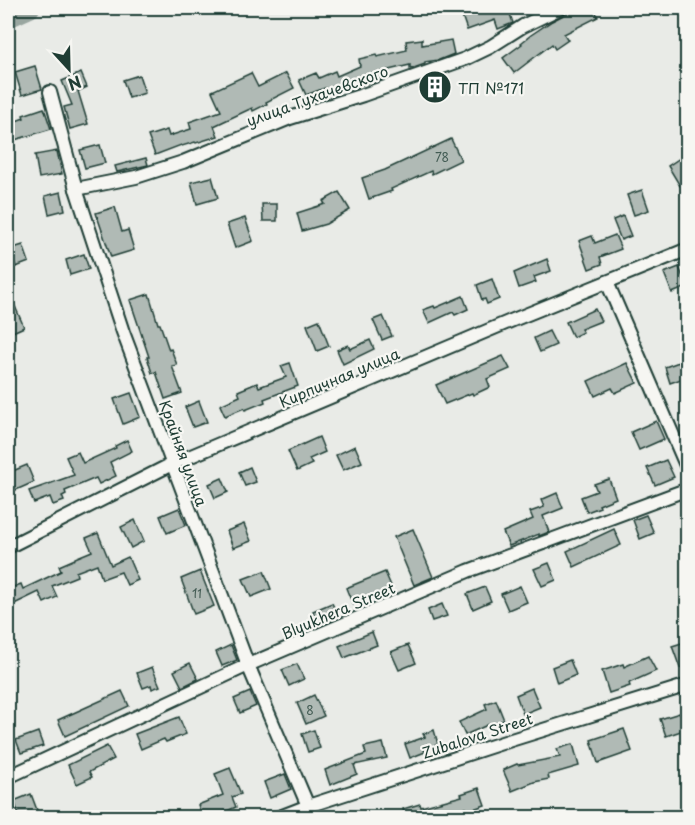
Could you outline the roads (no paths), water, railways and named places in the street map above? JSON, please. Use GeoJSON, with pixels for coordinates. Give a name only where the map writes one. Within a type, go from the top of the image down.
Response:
{"type":"FeatureCollection","features":[{"type":"Feature","properties":{"kind":"street","name":"улица Тухачевского"},"geometry":{"type":"LineString","coordinates":[[76,189],[136,177],[183,162],[291,118],[465,59],[560,8]]}},
{"type":"Feature","properties":{"kind":"street","name":"Крайняя улица"},"geometry":{"type":"LineString","coordinates":[[50,92],[76,189],[123,332],[248,665],[309,812]]}},
{"type":"Feature","properties":{"kind":"street","name":"Кирпичная улица"},"geometry":{"type":"LineString","coordinates":[[8,547],[172,464],[687,249]]}},
{"type":"Feature","properties":{"kind":"street"},"geometry":{"type":"LineString","coordinates":[[607,282],[687,470]]}},
{"type":"Feature","properties":{"kind":"street","name":"Blyukhera Street"},"geometry":{"type":"LineString","coordinates":[[8,777],[248,665],[468,571],[687,489]]}},
{"type":"Feature","properties":{"kind":"street","name":"Zubalova Street"},"geometry":{"type":"LineString","coordinates":[[277,818],[309,812],[511,740],[687,685]]}},
{"type":"Feature","properties":{"kind":"waterway"},"geometry":{"type":"LineString","coordinates":[[8,18],[30,8]]}},
{"type":"Feature","properties":{"kind":"place","name":"ТП №171"},"geometry":{"type":"Point","coordinates":[435,87]}}]}
